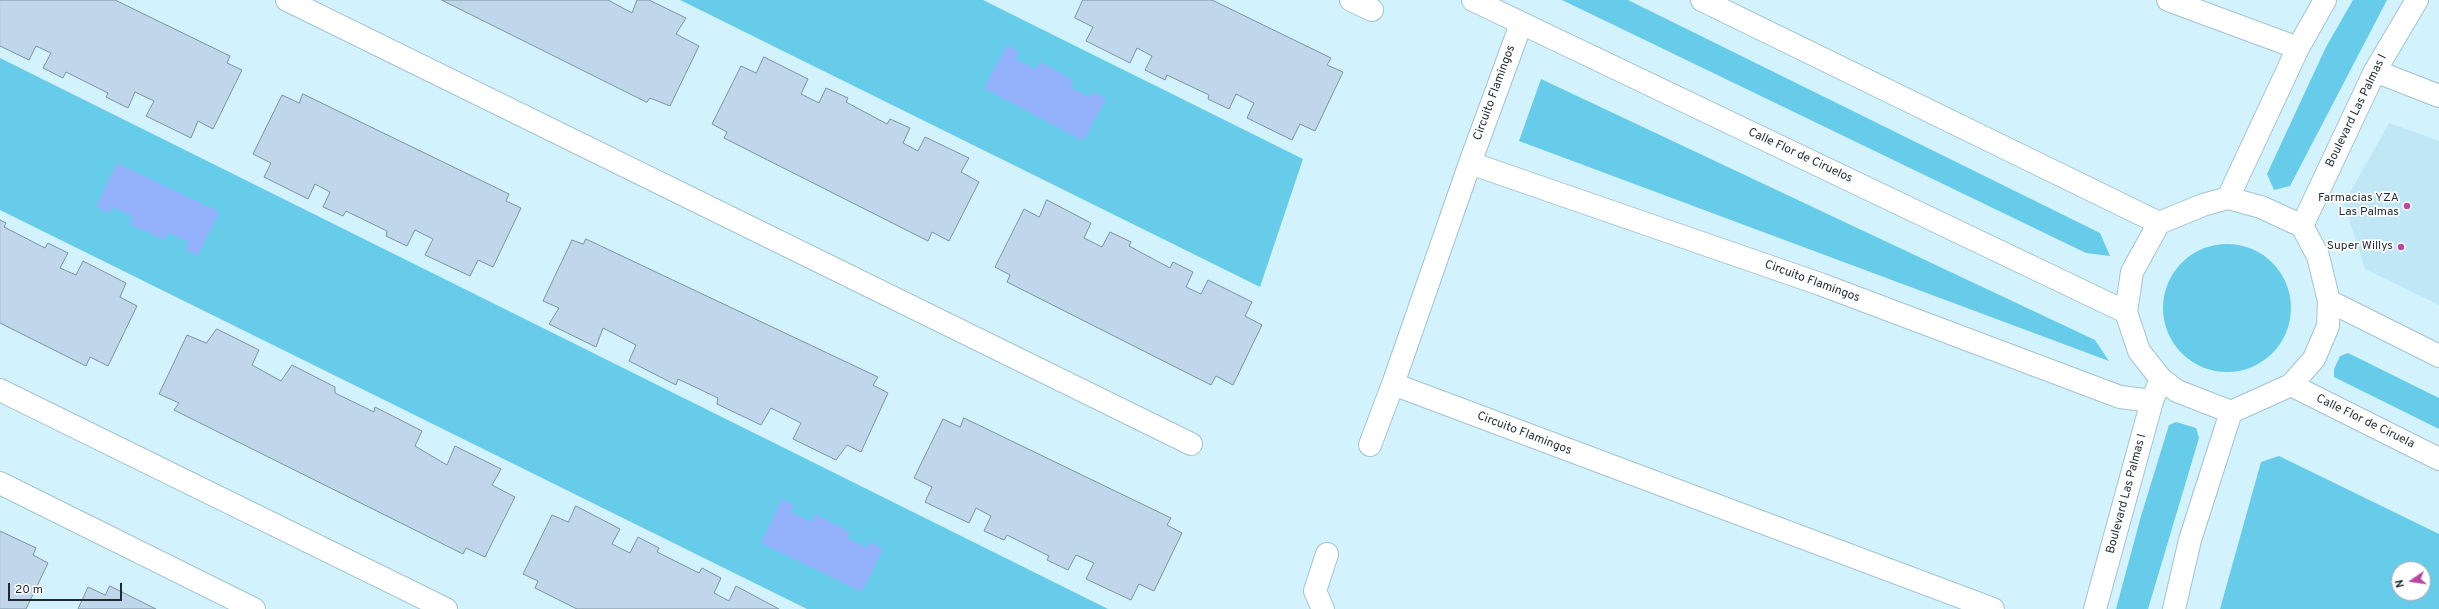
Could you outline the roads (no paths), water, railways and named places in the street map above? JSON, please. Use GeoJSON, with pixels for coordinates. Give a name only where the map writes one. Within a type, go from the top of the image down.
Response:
{"type":"FeatureCollection","features":[{"type":"Feature","properties":{"kind":"street"},"geometry":{"type":"LineString","coordinates":[[287,0],[1191,444]]}},
{"type":"Feature","properties":{"kind":"street"},"geometry":{"type":"LineString","coordinates":[[1351,0],[1372,10]]}},
{"type":"Feature","properties":{"kind":"street","name":"Calle Flor de Ciruelos"},"geometry":{"type":"LineString","coordinates":[[1473,0],[2126,312]]}},
{"type":"Feature","properties":{"kind":"street"},"geometry":{"type":"LineString","coordinates":[[1702,0],[2159,223]]}},
{"type":"Feature","properties":{"kind":"street"},"geometry":{"type":"LineString","coordinates":[[2168,0],[2298,48]]}},
{"type":"Feature","properties":{"kind":"street"},"geometry":{"type":"LineString","coordinates":[[2228,198],[2298,48],[2325,0]]}},
{"type":"Feature","properties":{"kind":"street","name":"Boulevard Las Palmas I"},"geometry":{"type":"LineString","coordinates":[[2302,226],[2375,71],[2417,0]]}},
{"type":"Feature","properties":{"kind":"street","name":"Circuito Flamingos"},"geometry":{"type":"LineString","coordinates":[[1370,445],[1521,24]]}},
{"type":"Feature","properties":{"kind":"street"},"geometry":{"type":"LineString","coordinates":[[2375,71],[2439,96]]}},
{"type":"Feature","properties":{"kind":"street","name":"Circuito Flamingos"},"geometry":{"type":"LineString","coordinates":[[1470,163],[1820,284],[2120,397],[2152,401]]}},
{"type":"Feature","properties":{"kind":"street"},"geometry":{"type":"LineString","coordinates":[[2228,198],[2261,207],[2302,226],[2318,256],[2329,301],[2328,326],[2314,359],[2291,385],[2231,412],[2178,392],[2161,379],[2139,351],[2126,312],[2132,272],[2159,223],[2203,205],[2228,198]]}},
{"type":"Feature","properties":{"kind":"street"},"geometry":{"type":"LineString","coordinates":[[2329,301],[2439,356]]}},
{"type":"Feature","properties":{"kind":"street","name":"Boulevard Las Palmas I"},"geometry":{"type":"LineString","coordinates":[[2095,609],[2152,401],[2161,379]]}},
{"type":"Feature","properties":{"kind":"street","name":"Circuito Flamingos"},"geometry":{"type":"LineString","coordinates":[[1393,384],[1993,609]]}},
{"type":"Feature","properties":{"kind":"street","name":"Calle Flor de Ciruela"},"geometry":{"type":"LineString","coordinates":[[2291,385],[2439,459]]}},
{"type":"Feature","properties":{"kind":"street"},"geometry":{"type":"LineString","coordinates":[[0,390],[446,609]]}},
{"type":"Feature","properties":{"kind":"street"},"geometry":{"type":"LineString","coordinates":[[2174,609],[2190,540],[2231,412]]}},
{"type":"Feature","properties":{"kind":"street"},"geometry":{"type":"LineString","coordinates":[[0,483],[254,609]]}},
{"type":"Feature","properties":{"kind":"street"},"geometry":{"type":"LineString","coordinates":[[1323,609],[1315,591],[1327,554]]}},
{"type":"Feature","properties":{"kind":"place","name":"Farmacias YZA Las Palmas"},"geometry":{"type":"Point","coordinates":[2407,206]}},
{"type":"Feature","properties":{"kind":"place","name":"Super Willys"},"geometry":{"type":"Point","coordinates":[2401,247]}}]}
